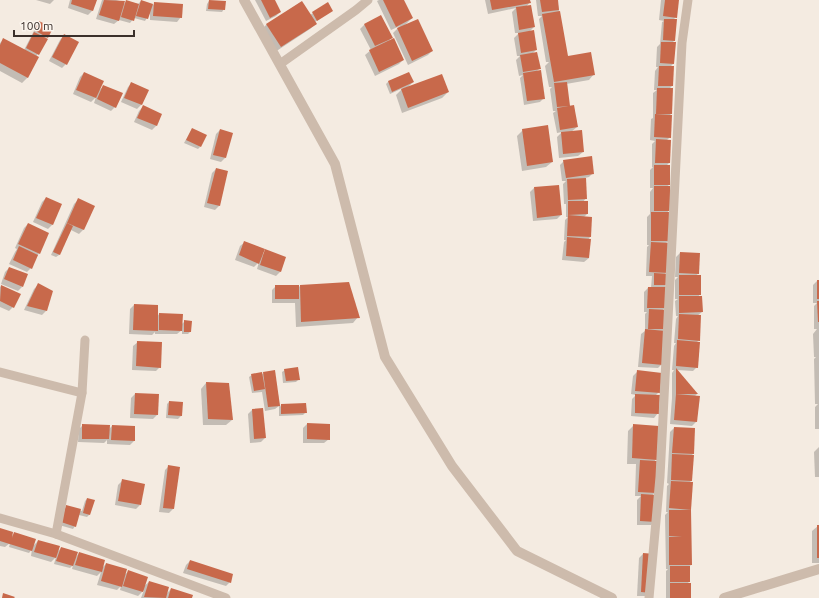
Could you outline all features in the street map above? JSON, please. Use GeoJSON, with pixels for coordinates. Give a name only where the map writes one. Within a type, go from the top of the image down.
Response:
{"type":"FeatureCollection","features":[{"type":"Feature","properties":{"kind":"street"},"geometry":{"type":"LineString","coordinates":[[244,0],[335,164],[385,357],[448,460],[517,550],[612,598]]}},
{"type":"Feature","properties":{"kind":"street"},"geometry":{"type":"LineString","coordinates":[[280,64],[368,0]]}},
{"type":"Feature","properties":{"kind":"street"},"geometry":{"type":"LineString","coordinates":[[649,598],[660,477],[682,43],[688,0]]}},
{"type":"Feature","properties":{"kind":"street"},"geometry":{"type":"LineString","coordinates":[[56,534],[82,393],[85,340]]}},
{"type":"Feature","properties":{"kind":"street"},"geometry":{"type":"LineString","coordinates":[[0,372],[82,393]]}},
{"type":"Feature","properties":{"kind":"street"},"geometry":{"type":"LineString","coordinates":[[0,518],[56,534],[226,598]]}},
{"type":"Feature","properties":{"kind":"street"},"geometry":{"type":"LineString","coordinates":[[724,598],[819,569]]}},
{"type":"Feature","properties":{"kind":"building"},"geometry":{"type":"Polygon","coordinates":[[[72,0],[97,0],[93,11],[71,4],[72,0]]]}},
{"type":"Feature","properties":{"kind":"building"},"geometry":{"type":"Polygon","coordinates":[[[104,0],[125,1],[119,21],[99,15],[104,0]]]}},
{"type":"Feature","properties":{"kind":"building"},"geometry":{"type":"Polygon","coordinates":[[[126,0],[139,4],[134,21],[121,17],[126,0]]]}},
{"type":"Feature","properties":{"kind":"building"},"geometry":{"type":"Polygon","coordinates":[[[141,0],[153,4],[148,19],[136,16],[141,0]]]}},
{"type":"Feature","properties":{"kind":"building"},"geometry":{"type":"Polygon","coordinates":[[[209,0],[226,1],[225,10],[208,9],[209,0]]]}},
{"type":"Feature","properties":{"kind":"building"},"geometry":{"type":"Polygon","coordinates":[[[261,0],[275,0],[281,12],[270,18],[261,0]]]}},
{"type":"Feature","properties":{"kind":"building"},"geometry":{"type":"Polygon","coordinates":[[[383,0],[404,0],[413,18],[396,27],[383,0]]]}},
{"type":"Feature","properties":{"kind":"building"},"geometry":{"type":"Polygon","coordinates":[[[490,0],[530,0],[531,3],[492,10],[490,0]]]}},
{"type":"Feature","properties":{"kind":"building"},"geometry":{"type":"Polygon","coordinates":[[[540,0],[558,0],[559,10],[542,12],[540,0]]]}},
{"type":"Feature","properties":{"kind":"building"},"geometry":{"type":"Polygon","coordinates":[[[665,0],[679,0],[677,18],[663,16],[665,0]]]}},
{"type":"Feature","properties":{"kind":"building"},"geometry":{"type":"Polygon","coordinates":[[[302,1],[317,24],[281,47],[266,24],[302,1]]]}},
{"type":"Feature","properties":{"kind":"building"},"geometry":{"type":"Polygon","coordinates":[[[154,2],[183,4],[182,18],[153,16],[154,2]]]}},
{"type":"Feature","properties":{"kind":"building"},"geometry":{"type":"Polygon","coordinates":[[[328,2],[333,11],[317,21],[312,12],[328,2]]]}},
{"type":"Feature","properties":{"kind":"building"},"geometry":{"type":"Polygon","coordinates":[[[531,5],[535,27],[519,30],[516,7],[531,5]]]}},
{"type":"Feature","properties":{"kind":"building"},"geometry":{"type":"Polygon","coordinates":[[[560,11],[568,56],[591,52],[595,75],[554,82],[542,14],[560,11]]]}},
{"type":"Feature","properties":{"kind":"building"},"geometry":{"type":"Polygon","coordinates":[[[381,15],[393,38],[375,46],[364,24],[381,15]]]}},
{"type":"Feature","properties":{"kind":"building"},"geometry":{"type":"Polygon","coordinates":[[[418,19],[433,51],[412,61],[397,28],[418,19]]]}},
{"type":"Feature","properties":{"kind":"building"},"geometry":{"type":"Polygon","coordinates":[[[664,19],[677,19],[675,41],[663,40],[664,19]]]}},
{"type":"Feature","properties":{"kind":"building"},"geometry":{"type":"Polygon","coordinates":[[[39,21],[53,28],[48,38],[34,30],[39,21]]]}},
{"type":"Feature","properties":{"kind":"building"},"geometry":{"type":"Polygon","coordinates":[[[534,30],[537,50],[521,53],[518,33],[534,30]]]}},
{"type":"Feature","properties":{"kind":"building"},"geometry":{"type":"Polygon","coordinates":[[[34,32],[48,39],[39,55],[26,48],[34,32]]]}},
{"type":"Feature","properties":{"kind":"building"},"geometry":{"type":"Polygon","coordinates":[[[64,34],[79,42],[67,65],[52,57],[64,34]]]}},
{"type":"Feature","properties":{"kind":"building"},"geometry":{"type":"Polygon","coordinates":[[[3,38],[39,57],[28,78],[0,63],[0,45],[3,38]]]}},
{"type":"Feature","properties":{"kind":"building"},"geometry":{"type":"Polygon","coordinates":[[[394,38],[404,60],[379,72],[369,50],[394,38]]]}},
{"type":"Feature","properties":{"kind":"building"},"geometry":{"type":"Polygon","coordinates":[[[661,42],[676,42],[674,64],[660,63],[661,42]]]}},
{"type":"Feature","properties":{"kind":"building"},"geometry":{"type":"Polygon","coordinates":[[[537,52],[541,69],[523,72],[520,55],[537,52]]]}},
{"type":"Feature","properties":{"kind":"building"},"geometry":{"type":"Polygon","coordinates":[[[659,66],[674,66],[673,86],[658,86],[659,66]]]}},
{"type":"Feature","properties":{"kind":"building"},"geometry":{"type":"Polygon","coordinates":[[[541,70],[545,99],[527,101],[523,73],[541,70]]]}},
{"type":"Feature","properties":{"kind":"building"},"geometry":{"type":"Polygon","coordinates":[[[84,72],[104,81],[96,98],[76,90],[84,72]]]}},
{"type":"Feature","properties":{"kind":"building"},"geometry":{"type":"Polygon","coordinates":[[[409,72],[414,82],[392,92],[388,81],[409,72]]]}},
{"type":"Feature","properties":{"kind":"building"},"geometry":{"type":"Polygon","coordinates":[[[442,74],[449,92],[408,108],[401,89],[442,74]]]}},
{"type":"Feature","properties":{"kind":"building"},"geometry":{"type":"Polygon","coordinates":[[[131,82],[149,90],[142,105],[124,98],[131,82]]]}},
{"type":"Feature","properties":{"kind":"building"},"geometry":{"type":"Polygon","coordinates":[[[567,82],[570,106],[557,107],[554,83],[567,82]]]}},
{"type":"Feature","properties":{"kind":"building"},"geometry":{"type":"Polygon","coordinates":[[[103,85],[123,93],[116,108],[97,99],[103,85]]]}},
{"type":"Feature","properties":{"kind":"building"},"geometry":{"type":"Polygon","coordinates":[[[657,88],[673,88],[672,114],[656,114],[657,88]]]}},
{"type":"Feature","properties":{"kind":"building"},"geometry":{"type":"Polygon","coordinates":[[[143,105],[162,114],[157,126],[137,118],[143,105]]]}},
{"type":"Feature","properties":{"kind":"building"},"geometry":{"type":"Polygon","coordinates":[[[574,105],[578,127],[560,130],[557,108],[574,105]]]}},
{"type":"Feature","properties":{"kind":"building"},"geometry":{"type":"Polygon","coordinates":[[[655,114],[672,115],[671,138],[654,137],[655,114]]]}},
{"type":"Feature","properties":{"kind":"building"},"geometry":{"type":"Polygon","coordinates":[[[548,125],[553,162],[527,166],[522,129],[548,125]]]}},
{"type":"Feature","properties":{"kind":"building"},"geometry":{"type":"Polygon","coordinates":[[[192,128],[207,135],[201,147],[186,140],[192,128]]]}},
{"type":"Feature","properties":{"kind":"building"},"geometry":{"type":"Polygon","coordinates":[[[220,129],[233,133],[226,158],[213,155],[220,129]]]}},
{"type":"Feature","properties":{"kind":"building"},"geometry":{"type":"Polygon","coordinates":[[[582,130],[584,152],[563,154],[561,132],[582,130]]]}},
{"type":"Feature","properties":{"kind":"building"},"geometry":{"type":"Polygon","coordinates":[[[656,139],[671,140],[670,163],[655,163],[656,139]]]}},
{"type":"Feature","properties":{"kind":"building"},"geometry":{"type":"Polygon","coordinates":[[[592,156],[594,174],[566,178],[563,160],[592,156]]]}},
{"type":"Feature","properties":{"kind":"building"},"geometry":{"type":"Polygon","coordinates":[[[654,165],[670,165],[670,185],[654,185],[654,165]]]}},
{"type":"Feature","properties":{"kind":"building"},"geometry":{"type":"Polygon","coordinates":[[[216,168],[228,171],[220,206],[207,203],[216,168]]]}},
{"type":"Feature","properties":{"kind":"building"},"geometry":{"type":"Polygon","coordinates":[[[586,178],[587,199],[568,200],[567,179],[586,178]]]}},
{"type":"Feature","properties":{"kind":"building"},"geometry":{"type":"Polygon","coordinates":[[[559,185],[562,215],[537,218],[534,187],[559,185]]]}},
{"type":"Feature","properties":{"kind":"building"},"geometry":{"type":"Polygon","coordinates":[[[654,186],[670,186],[670,211],[654,211],[654,186]]]}},
{"type":"Feature","properties":{"kind":"building"},"geometry":{"type":"Polygon","coordinates":[[[46,197],[62,204],[53,225],[36,218],[46,197]]]}},
{"type":"Feature","properties":{"kind":"building"},"geometry":{"type":"Polygon","coordinates":[[[78,198],[95,206],[84,230],[67,223],[78,198]]]}},
{"type":"Feature","properties":{"kind":"building"},"geometry":{"type":"Polygon","coordinates":[[[568,201],[588,201],[588,214],[568,215],[568,201]]]}},
{"type":"Feature","properties":{"kind":"building"},"geometry":{"type":"Polygon","coordinates":[[[651,212],[670,212],[670,241],[651,241],[651,212]]]}},
{"type":"Feature","properties":{"kind":"building"},"geometry":{"type":"Polygon","coordinates":[[[568,215],[592,217],[591,237],[567,236],[568,215]]]}},
{"type":"Feature","properties":{"kind":"building"},"geometry":{"type":"Polygon","coordinates":[[[28,223],[49,233],[40,254],[18,244],[28,223]]]}},
{"type":"Feature","properties":{"kind":"building"},"geometry":{"type":"Polygon","coordinates":[[[67,223],[73,226],[60,255],[53,252],[67,223]]]}},
{"type":"Feature","properties":{"kind":"building"},"geometry":{"type":"Polygon","coordinates":[[[567,237],[591,239],[589,258],[566,256],[567,237]]]}},
{"type":"Feature","properties":{"kind":"building"},"geometry":{"type":"Polygon","coordinates":[[[244,241],[265,249],[259,264],[239,255],[244,241]]]}},
{"type":"Feature","properties":{"kind":"building"},"geometry":{"type":"Polygon","coordinates":[[[651,242],[670,243],[669,273],[649,272],[651,242]]]}},
{"type":"Feature","properties":{"kind":"building"},"geometry":{"type":"Polygon","coordinates":[[[19,246],[38,255],[32,269],[13,260],[19,246]]]}},
{"type":"Feature","properties":{"kind":"building"},"geometry":{"type":"Polygon","coordinates":[[[265,249],[286,257],[281,272],[260,265],[265,249]]]}},
{"type":"Feature","properties":{"kind":"building"},"geometry":{"type":"Polygon","coordinates":[[[680,252],[700,253],[699,274],[679,273],[680,252]]]}},
{"type":"Feature","properties":{"kind":"building"},"geometry":{"type":"Polygon","coordinates":[[[9,267],[28,274],[23,287],[4,279],[9,267]]]}},
{"type":"Feature","properties":{"kind":"building"},"geometry":{"type":"Polygon","coordinates":[[[654,273],[669,274],[668,285],[654,285],[654,273]]]}},
{"type":"Feature","properties":{"kind":"building"},"geometry":{"type":"Polygon","coordinates":[[[679,275],[701,275],[701,295],[679,295],[679,275]]]}},
{"type":"Feature","properties":{"kind":"building"},"geometry":{"type":"Polygon","coordinates":[[[817,280],[819,280],[819,299],[817,299],[817,280]]]}},
{"type":"Feature","properties":{"kind":"building"},"geometry":{"type":"Polygon","coordinates":[[[349,282],[360,318],[301,322],[300,285],[349,282]]]}},
{"type":"Feature","properties":{"kind":"building"},"geometry":{"type":"Polygon","coordinates":[[[38,283],[53,291],[47,311],[27,306],[38,283]]]}},
{"type":"Feature","properties":{"kind":"building"},"geometry":{"type":"Polygon","coordinates":[[[1,285],[21,294],[14,308],[0,301],[1,285]]]}},
{"type":"Feature","properties":{"kind":"building"},"geometry":{"type":"Polygon","coordinates":[[[275,285],[299,285],[299,299],[275,299],[275,285]]]}},
{"type":"Feature","properties":{"kind":"building"},"geometry":{"type":"Polygon","coordinates":[[[648,287],[667,287],[666,308],[647,308],[648,287]]]}},
{"type":"Feature","properties":{"kind":"building"},"geometry":{"type":"Polygon","coordinates":[[[679,296],[702,296],[703,312],[679,313],[679,296]]]}},
{"type":"Feature","properties":{"kind":"building"},"geometry":{"type":"Polygon","coordinates":[[[817,301],[819,301],[819,322],[818,322],[817,301]]]}},
{"type":"Feature","properties":{"kind":"building"},"geometry":{"type":"Polygon","coordinates":[[[134,304],[158,305],[158,331],[133,330],[134,304]]]}},
{"type":"Feature","properties":{"kind":"building"},"geometry":{"type":"Polygon","coordinates":[[[649,309],[667,310],[666,329],[648,329],[649,309]]]}},
{"type":"Feature","properties":{"kind":"building"},"geometry":{"type":"Polygon","coordinates":[[[159,313],[183,314],[182,331],[159,330],[159,313]]]}},
{"type":"Feature","properties":{"kind":"building"},"geometry":{"type":"Polygon","coordinates":[[[679,314],[701,315],[700,341],[678,339],[679,314]]]}},
{"type":"Feature","properties":{"kind":"building"},"geometry":{"type":"Polygon","coordinates":[[[184,320],[192,321],[191,332],[184,332],[184,320]]]}},
{"type":"Feature","properties":{"kind":"building"},"geometry":{"type":"Polygon","coordinates":[[[645,329],[665,331],[663,365],[642,363],[645,329]]]}},
{"type":"Feature","properties":{"kind":"building"},"geometry":{"type":"Polygon","coordinates":[[[677,340],[700,342],[698,368],[676,366],[677,340]]]}},
{"type":"Feature","properties":{"kind":"building"},"geometry":{"type":"Polygon","coordinates":[[[137,341],[162,342],[161,368],[136,366],[137,341]]]}},
{"type":"Feature","properties":{"kind":"building"},"geometry":{"type":"Polygon","coordinates":[[[298,367],[300,380],[286,381],[284,369],[298,367]]]}},
{"type":"Feature","properties":{"kind":"building"},"geometry":{"type":"Polygon","coordinates":[[[676,368],[698,394],[676,394],[676,368]]]}},
{"type":"Feature","properties":{"kind":"building"},"geometry":{"type":"Polygon","coordinates":[[[275,370],[280,406],[268,407],[263,372],[275,370]]]}},
{"type":"Feature","properties":{"kind":"building"},"geometry":{"type":"Polygon","coordinates":[[[637,370],[662,373],[660,393],[635,391],[637,370]]]}},
{"type":"Feature","properties":{"kind":"building"},"geometry":{"type":"Polygon","coordinates":[[[262,372],[265,389],[254,391],[251,374],[262,372]]]}},
{"type":"Feature","properties":{"kind":"building"},"geometry":{"type":"Polygon","coordinates":[[[206,382],[229,383],[233,420],[208,419],[206,382]]]}},
{"type":"Feature","properties":{"kind":"building"},"geometry":{"type":"Polygon","coordinates":[[[135,393],[159,394],[158,415],[134,414],[135,393]]]}},
{"type":"Feature","properties":{"kind":"building"},"geometry":{"type":"Polygon","coordinates":[[[635,394],[660,395],[659,414],[635,413],[635,394]]]}},
{"type":"Feature","properties":{"kind":"building"},"geometry":{"type":"Polygon","coordinates":[[[676,394],[700,396],[697,422],[674,420],[676,394]]]}},
{"type":"Feature","properties":{"kind":"building"},"geometry":{"type":"Polygon","coordinates":[[[169,401],[183,402],[182,416],[168,415],[169,401]]]}},
{"type":"Feature","properties":{"kind":"building"},"geometry":{"type":"Polygon","coordinates":[[[306,403],[307,413],[281,414],[281,404],[306,403]]]}},
{"type":"Feature","properties":{"kind":"building"},"geometry":{"type":"Polygon","coordinates":[[[263,408],[266,438],[254,439],[252,409],[263,408]]]}},
{"type":"Feature","properties":{"kind":"building"},"geometry":{"type":"Polygon","coordinates":[[[307,423],[330,424],[330,440],[307,439],[307,423]]]}},
{"type":"Feature","properties":{"kind":"building"},"geometry":{"type":"Polygon","coordinates":[[[82,424],[110,425],[109,439],[82,439],[82,424]]]}},
{"type":"Feature","properties":{"kind":"building"},"geometry":{"type":"Polygon","coordinates":[[[633,424],[659,426],[657,460],[632,458],[633,424]]]}},
{"type":"Feature","properties":{"kind":"building"},"geometry":{"type":"Polygon","coordinates":[[[112,425],[135,426],[135,441],[111,440],[112,425]]]}},
{"type":"Feature","properties":{"kind":"building"},"geometry":{"type":"Polygon","coordinates":[[[674,427],[695,428],[694,454],[672,453],[674,427]]]}},
{"type":"Feature","properties":{"kind":"building"},"geometry":{"type":"Polygon","coordinates":[[[672,454],[694,455],[692,481],[671,480],[672,454]]]}},
{"type":"Feature","properties":{"kind":"building"},"geometry":{"type":"Polygon","coordinates":[[[640,460],[657,461],[656,493],[638,492],[640,460]]]}},
{"type":"Feature","properties":{"kind":"building"},"geometry":{"type":"Polygon","coordinates":[[[168,465],[180,467],[174,509],[163,508],[168,465]]]}},
{"type":"Feature","properties":{"kind":"building"},"geometry":{"type":"Polygon","coordinates":[[[122,479],[145,484],[141,505],[118,501],[122,479]]]}},
{"type":"Feature","properties":{"kind":"building"},"geometry":{"type":"Polygon","coordinates":[[[671,481],[693,482],[691,510],[669,508],[671,481]]]}},
{"type":"Feature","properties":{"kind":"building"},"geometry":{"type":"Polygon","coordinates":[[[641,494],[656,495],[656,522],[640,521],[641,494]]]}},
{"type":"Feature","properties":{"kind":"building"},"geometry":{"type":"Polygon","coordinates":[[[87,498],[95,500],[90,515],[83,513],[87,498]]]}},
{"type":"Feature","properties":{"kind":"building"},"geometry":{"type":"Polygon","coordinates":[[[66,505],[81,509],[76,527],[61,522],[66,505]]]}},
{"type":"Feature","properties":{"kind":"building"},"geometry":{"type":"Polygon","coordinates":[[[669,510],[691,510],[692,565],[669,565],[669,537],[682,536],[669,536],[669,510]]]}},
{"type":"Feature","properties":{"kind":"building"},"geometry":{"type":"Polygon","coordinates":[[[817,525],[819,525],[819,558],[817,558],[817,525]]]}},
{"type":"Feature","properties":{"kind":"building"},"geometry":{"type":"Polygon","coordinates":[[[0,528],[13,532],[12,538],[14,532],[36,539],[32,551],[0,541],[0,528]]]}},
{"type":"Feature","properties":{"kind":"building"},"geometry":{"type":"Polygon","coordinates":[[[38,540],[60,546],[56,558],[34,552],[38,540]]]}},
{"type":"Feature","properties":{"kind":"building"},"geometry":{"type":"Polygon","coordinates":[[[61,547],[78,552],[73,566],[56,561],[61,547]]]}},
{"type":"Feature","properties":{"kind":"building"},"geometry":{"type":"Polygon","coordinates":[[[79,552],[105,560],[102,572],[75,565],[79,552]]]}},
{"type":"Feature","properties":{"kind":"building"},"geometry":{"type":"Polygon","coordinates":[[[643,553],[655,554],[652,593],[641,592],[643,553]]]}},
{"type":"Feature","properties":{"kind":"building"},"geometry":{"type":"Polygon","coordinates":[[[190,560],[233,574],[231,583],[187,569],[190,560]]]}},
{"type":"Feature","properties":{"kind":"building"},"geometry":{"type":"Polygon","coordinates":[[[106,563],[127,569],[122,587],[101,581],[106,563]]]}},
{"type":"Feature","properties":{"kind":"building"},"geometry":{"type":"Polygon","coordinates":[[[670,566],[690,566],[690,582],[670,582],[670,566]]]}},
{"type":"Feature","properties":{"kind":"building"},"geometry":{"type":"Polygon","coordinates":[[[128,570],[148,577],[143,592],[123,586],[128,570]]]}},
{"type":"Feature","properties":{"kind":"building"},"geometry":{"type":"Polygon","coordinates":[[[149,581],[169,587],[166,598],[144,597],[149,581]]]}},
{"type":"Feature","properties":{"kind":"building"},"geometry":{"type":"Polygon","coordinates":[[[670,583],[691,583],[691,598],[670,598],[670,583]]]}},
{"type":"Feature","properties":{"kind":"building"},"geometry":{"type":"Polygon","coordinates":[[[171,588],[193,595],[192,598],[168,598],[171,588]]]}},
{"type":"Feature","properties":{"kind":"building"},"geometry":{"type":"Polygon","coordinates":[[[3,593],[15,597],[2,598],[3,593]]]}}]}
